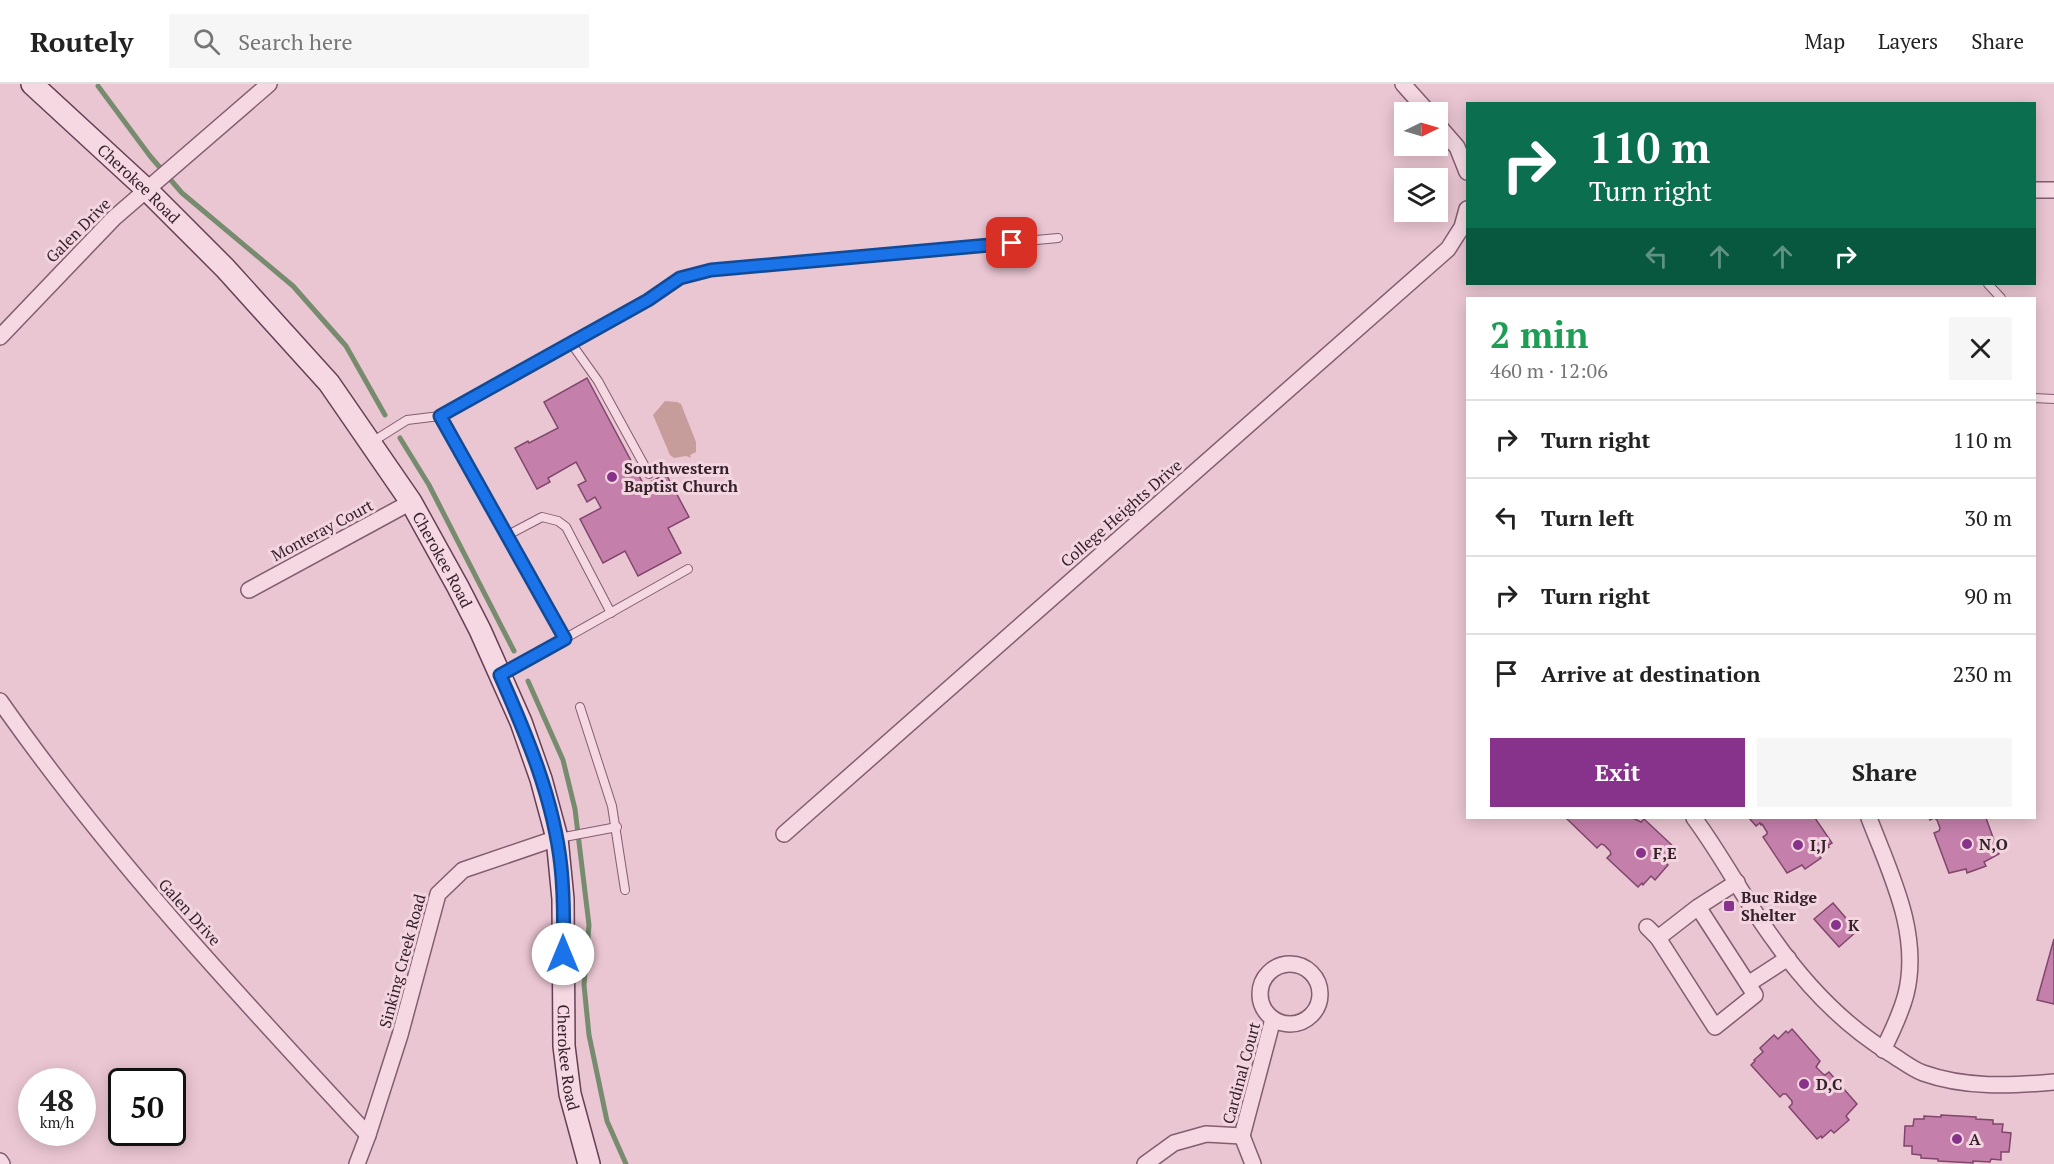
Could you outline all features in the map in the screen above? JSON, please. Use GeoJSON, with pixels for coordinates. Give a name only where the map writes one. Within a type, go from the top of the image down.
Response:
{"type":"FeatureCollection","features":[{"type":"Feature","properties":{"kind":"main road","name":"Cherokee Road"},"geometry":{"type":"LineString","coordinates":[[40,87],[225,268],[329,383],[411,502],[459,587],[500,675],[532,752],[557,838],[563,898],[564,1046],[570,1094],[589,1164]]}},
{"type":"Feature","properties":{"kind":"street","name":"Galen Drive"},"geometry":{"type":"LineString","coordinates":[[0,337],[114,218],[269,84]]}},
{"type":"Feature","properties":{"kind":"street"},"geometry":{"type":"LineString","coordinates":[[1403,84],[1419,102]]}},
{"type":"Feature","properties":{"kind":"street"},"geometry":{"type":"LineString","coordinates":[[1448,136],[1457,147],[1466,170]]}},
{"type":"Feature","properties":{"kind":"street"},"geometry":{"type":"LineString","coordinates":[[2036,190],[2054,190]]}},
{"type":"Feature","properties":{"kind":"street","name":"College Heights Drive"},"geometry":{"type":"LineString","coordinates":[[784,834],[1448,249],[1462,227],[1466,213]]}},
{"type":"Feature","properties":{"kind":"street","name":"Monteray Court"},"geometry":{"type":"LineString","coordinates":[[249,590],[411,502]]}},
{"type":"Feature","properties":{"kind":"street","name":"Galen Drive"},"geometry":{"type":"LineString","coordinates":[[0,701],[33,749],[134,876],[368,1135]]}},
{"type":"Feature","properties":{"kind":"street"},"geometry":{"type":"LineString","coordinates":[[1695,819],[1774,940],[1805,980],[1829,1005],[1883,1050],[1920,1072],[1962,1083],[2013,1085],[2054,1082]]}},
{"type":"Feature","properties":{"kind":"street"},"geometry":{"type":"LineString","coordinates":[[1869,819],[1899,897],[1907,928],[1909,950],[1910,971],[1906,995],[1883,1050]]}},
{"type":"Feature","properties":{"kind":"street","name":"Sinking Creek Road"},"geometry":{"type":"LineString","coordinates":[[357,1164],[400,1035],[438,894],[463,870],[557,838]]}},
{"type":"Feature","properties":{"kind":"street"},"geometry":{"type":"LineString","coordinates":[[1698,907],[1755,995],[1715,1027],[1653,932],[1737,882]]}},
{"type":"Feature","properties":{"kind":"street"},"geometry":{"type":"LineString","coordinates":[[1748,984],[1788,958]]}},
{"type":"Feature","properties":{"kind":"street","name":"Cardinal Court"},"geometry":{"type":"LineString","coordinates":[[1285,964],[1297,964],[1307,969],[1316,977],[1320,988],[1320,1000],[1315,1011],[1307,1019],[1296,1024],[1284,1024],[1274,1019],[1265,1011],[1261,999],[1261,987],[1266,977],[1274,969],[1285,964]]}},
{"type":"Feature","properties":{"kind":"street","name":"Cardinal Court"},"geometry":{"type":"LineString","coordinates":[[1242,1136],[1274,1019]]}},
{"type":"Feature","properties":{"kind":"street"},"geometry":{"type":"LineString","coordinates":[[1145,1164],[1174,1143],[1206,1134],[1242,1136],[1253,1164]]}},
{"type":"Feature","properties":{"kind":"lane"},"geometry":{"type":"LineString","coordinates":[[371,443],[407,420],[440,416],[648,300],[680,278],[711,270],[1059,238]]}},
{"type":"Feature","properties":{"kind":"lane"},"geometry":{"type":"LineString","coordinates":[[1989,285],[2000,297]]}},
{"type":"Feature","properties":{"kind":"lane"},"geometry":{"type":"LineString","coordinates":[[571,343],[598,381],[649,474]]}},
{"type":"Feature","properties":{"kind":"lane"},"geometry":{"type":"LineString","coordinates":[[2036,398],[2054,399]]}},
{"type":"Feature","properties":{"kind":"lane"},"geometry":{"type":"LineString","coordinates":[[440,416],[565,639]]}},
{"type":"Feature","properties":{"kind":"lane"},"geometry":{"type":"LineString","coordinates":[[506,536],[542,517],[558,521],[566,527],[611,613]]}},
{"type":"Feature","properties":{"kind":"lane"},"geometry":{"type":"LineString","coordinates":[[500,675],[688,569]]}},
{"type":"Feature","properties":{"kind":"lane"},"geometry":{"type":"LineString","coordinates":[[580,707],[612,806],[625,890]]}},
{"type":"Feature","properties":{"kind":"lane"},"geometry":{"type":"LineString","coordinates":[[557,838],[616,827]]}},
{"type":"Feature","properties":{"kind":"shaded area"},"geometry":{"type":"Polygon","coordinates":[[[665,401],[681,404],[696,442],[696,452],[690,455],[691,458],[686,456],[674,458],[670,455],[653,415],[665,401]]]}},
{"type":"Feature","properties":{"kind":"building","name":"Southwestern Baptist Church"},"geometry":{"type":"Polygon","coordinates":[[[587,378],[644,485],[666,474],[689,517],[668,528],[681,553],[638,576],[625,551],[603,563],[580,519],[601,508],[595,497],[587,502],[578,485],[586,481],[576,462],[548,478],[550,482],[537,489],[515,448],[558,428],[544,402],[587,378]]]}},
{"type":"Feature","properties":{"kind":"building","name":"F,E"},"geometry":{"type":"Polygon","coordinates":[[[1567,819],[1635,819],[1641,822],[1644,819],[1675,848],[1665,862],[1668,865],[1655,880],[1651,876],[1638,887],[1607,858],[1611,854],[1604,845],[1601,844],[1597,848],[1567,819]]]}},
{"type":"Feature","properties":{"kind":"building","name":"I,J"},"geometry":{"type":"Polygon","coordinates":[[[1750,819],[1816,819],[1832,843],[1819,854],[1821,858],[1805,869],[1802,865],[1787,873],[1763,837],[1767,832],[1762,824],[1756,826],[1750,819]]]}},
{"type":"Feature","properties":{"kind":"building","name":"N,O"},"geometry":{"type":"Polygon","coordinates":[[[1936,819],[1986,819],[1999,854],[1984,862],[1986,866],[1967,873],[1966,869],[1949,873],[1934,833],[1940,828],[1936,819]]]}},
{"type":"Feature","properties":{"kind":"building","name":"K"},"geometry":{"type":"Polygon","coordinates":[[[1833,903],[1857,931],[1839,947],[1814,919],[1833,903]]]}},
{"type":"Feature","properties":{"kind":"building"},"geometry":{"type":"Polygon","coordinates":[[[2054,939],[2054,1004],[2037,1000],[2054,939]]]}},
{"type":"Feature","properties":{"kind":"building","name":"D,C"},"geometry":{"type":"Polygon","coordinates":[[[1792,1029],[1820,1061],[1816,1067],[1825,1075],[1829,1072],[1857,1104],[1846,1116],[1849,1120],[1834,1133],[1831,1130],[1822,1138],[1821,1136],[1817,1139],[1789,1107],[1792,1101],[1786,1094],[1780,1097],[1751,1065],[1763,1052],[1760,1048],[1774,1035],[1778,1039],[1786,1031],[1788,1033],[1792,1029]]]}},
{"type":"Feature","properties":{"kind":"building","name":"A"},"geometry":{"type":"Polygon","coordinates":[[[1941,1115],[1976,1117],[1976,1119],[1993,1120],[1993,1124],[2003,1124],[2002,1132],[2011,1133],[2009,1152],[2001,1152],[2001,1160],[1991,1159],[1990,1162],[1973,1161],[1973,1163],[1938,1161],[1938,1159],[1921,1158],[1921,1155],[1912,1154],[1912,1146],[1904,1146],[1905,1126],[1913,1126],[1914,1119],[1924,1119],[1924,1116],[1941,1117],[1941,1115]]]}},
{"type":"Feature","properties":{"kind":"waterway"},"geometry":{"type":"LineString","coordinates":[[98,86],[150,156],[182,193],[293,286],[346,346],[385,415]]}},
{"type":"Feature","properties":{"kind":"waterway"},"geometry":{"type":"LineString","coordinates":[[400,438],[429,485],[514,651]]}},
{"type":"Feature","properties":{"kind":"waterway"},"geometry":{"type":"LineString","coordinates":[[528,681],[563,760],[575,809],[589,925],[584,985],[589,1035],[607,1121],[626,1164]]}},
{"type":"Feature","properties":{"kind":"place","name":"Southwestern Baptist Church"},"geometry":{"type":"Point","coordinates":[612,477]}},
{"type":"Feature","properties":{"kind":"place","name":"N,O"},"geometry":{"type":"Point","coordinates":[1967,844]}},
{"type":"Feature","properties":{"kind":"place","name":"I,J"},"geometry":{"type":"Point","coordinates":[1798,845]}},
{"type":"Feature","properties":{"kind":"place","name":"F,E"},"geometry":{"type":"Point","coordinates":[1641,853]}},
{"type":"Feature","properties":{"kind":"place","name":"Buc Ridge Shelter"},"geometry":{"type":"Point","coordinates":[1729,906]}},
{"type":"Feature","properties":{"kind":"place","name":"K"},"geometry":{"type":"Point","coordinates":[1836,925]}},
{"type":"Feature","properties":{"kind":"place","name":"D,C"},"geometry":{"type":"Point","coordinates":[1804,1084]}},
{"type":"Feature","properties":{"kind":"place","name":"A"},"geometry":{"type":"Point","coordinates":[1957,1139]}},
{"type":"Feature","properties":{"kind":"route"},"geometry":{"type":"LineString","coordinates":[[563,954],[563,898],[557,838],[532,752],[500,675],[565,639],[440,416],[648,300],[680,278],[711,270],[1012,243]]}}]}
